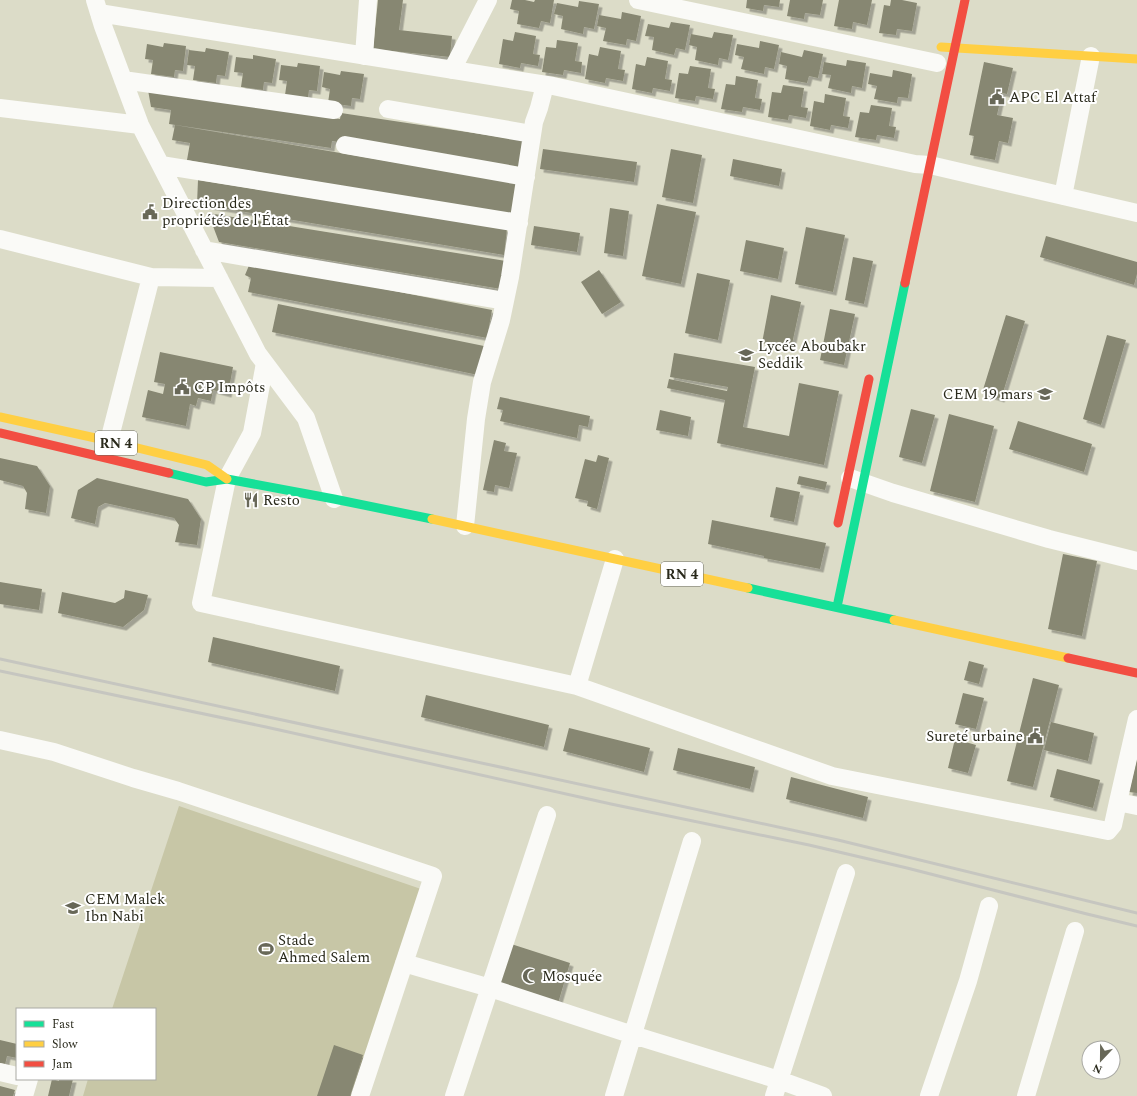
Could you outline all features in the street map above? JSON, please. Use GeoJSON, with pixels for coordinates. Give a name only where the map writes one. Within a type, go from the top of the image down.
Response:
{"type":"FeatureCollection","features":[{"type":"Feature","properties":{"kind":"main road"},"geometry":{"type":"LineString","coordinates":[[837,529],[855,479],[918,165],[955,48],[965,0]]}},
{"type":"Feature","properties":{"kind":"main road"},"geometry":{"type":"LineString","coordinates":[[938,55],[955,48],[1137,59]]}},
{"type":"Feature","properties":{"kind":"main road"},"geometry":{"type":"LineString","coordinates":[[837,607],[871,367]]}},
{"type":"Feature","properties":{"kind":"main road","name":"RN 4"},"geometry":{"type":"LineString","coordinates":[[0,417],[109,441],[207,465],[227,479]]}},
{"type":"Feature","properties":{"kind":"main road","name":"RN 4"},"geometry":{"type":"LineString","coordinates":[[0,433],[206,482],[227,479],[334,499],[615,559],[822,601],[837,607],[1137,673]]}},
{"type":"Feature","properties":{"kind":"street"},"geometry":{"type":"LineString","coordinates":[[364,56],[368,0]]}},
{"type":"Feature","properties":{"kind":"street"},"geometry":{"type":"LineString","coordinates":[[452,70],[488,0]]}},
{"type":"Feature","properties":{"kind":"street"},"geometry":{"type":"LineString","coordinates":[[638,0],[938,55]]}},
{"type":"Feature","properties":{"kind":"street"},"geometry":{"type":"LineString","coordinates":[[334,499],[306,418],[258,354],[140,125],[97,6],[364,56],[545,85],[1063,196],[1137,214]]}},
{"type":"Feature","properties":{"kind":"street"},"geometry":{"type":"LineString","coordinates":[[1063,196],[1091,56]]}},
{"type":"Feature","properties":{"kind":"street"},"geometry":{"type":"LineString","coordinates":[[123,80],[334,110]]}},
{"type":"Feature","properties":{"kind":"street"},"geometry":{"type":"LineString","coordinates":[[465,526],[476,419],[482,382],[501,320],[519,223],[534,122],[545,85]]}},
{"type":"Feature","properties":{"kind":"street"},"geometry":{"type":"LineString","coordinates":[[0,108],[140,125]]}},
{"type":"Feature","properties":{"kind":"street"},"geometry":{"type":"LineString","coordinates":[[388,109],[532,134]]}},
{"type":"Feature","properties":{"kind":"street"},"geometry":{"type":"LineString","coordinates":[[345,145],[526,177]]}},
{"type":"Feature","properties":{"kind":"street"},"geometry":{"type":"LineString","coordinates":[[161,165],[519,223]]}},
{"type":"Feature","properties":{"kind":"street"},"geometry":{"type":"LineString","coordinates":[[0,239],[151,277],[219,278]]}},
{"type":"Feature","properties":{"kind":"street"},"geometry":{"type":"LineString","coordinates":[[204,250],[505,301]]}},
{"type":"Feature","properties":{"kind":"street"},"geometry":{"type":"LineString","coordinates":[[109,441],[151,277]]}},
{"type":"Feature","properties":{"kind":"street"},"geometry":{"type":"LineString","coordinates":[[265,363],[252,433],[227,479],[201,603],[577,686],[832,776],[1108,831],[1114,825],[1137,719]]}},
{"type":"Feature","properties":{"kind":"street"},"geometry":{"type":"LineString","coordinates":[[855,479],[893,493],[1049,539],[1137,560]]}},
{"type":"Feature","properties":{"kind":"street"},"geometry":{"type":"LineString","coordinates":[[577,686],[615,559]]}},
{"type":"Feature","properties":{"kind":"street"},"geometry":{"type":"LineString","coordinates":[[0,740],[54,752],[178,791],[433,876],[360,1096]]}},
{"type":"Feature","properties":{"kind":"street"},"geometry":{"type":"LineString","coordinates":[[1118,802],[1137,806]]}},
{"type":"Feature","properties":{"kind":"street"},"geometry":{"type":"LineString","coordinates":[[454,1096],[547,815]]}},
{"type":"Feature","properties":{"kind":"street"},"geometry":{"type":"LineString","coordinates":[[614,1096],[692,842]]}},
{"type":"Feature","properties":{"kind":"street"},"geometry":{"type":"LineString","coordinates":[[777,1088],[846,873]]}},
{"type":"Feature","properties":{"kind":"street"},"geometry":{"type":"LineString","coordinates":[[928,1096],[968,981],[989,906]]}},
{"type":"Feature","properties":{"kind":"street"},"geometry":{"type":"LineString","coordinates":[[1026,1096],[1075,931]]}},
{"type":"Feature","properties":{"kind":"street"},"geometry":{"type":"LineString","coordinates":[[404,963],[490,988],[633,1035],[777,1088],[824,1096]]}},
{"type":"Feature","properties":{"kind":"street"},"geometry":{"type":"LineString","coordinates":[[0,1072],[16,1076]]}},
{"type":"Feature","properties":{"kind":"street"},"geometry":{"type":"LineString","coordinates":[[24,1096],[29,1080]]}},
{"type":"Feature","properties":{"kind":"green space","name":"Stade Ahmed Salem"},"geometry":{"type":"Polygon","coordinates":[[[179,806],[421,889],[353,1096],[83,1096],[88,1080],[156,1080],[156,1008],[112,1008],[179,806]]]}},
{"type":"Feature","properties":{"kind":"building"},"geometry":{"type":"Polygon","coordinates":[[[378,0],[403,0],[399,30],[452,36],[450,57],[373,49],[378,0]]]}},
{"type":"Feature","properties":{"kind":"building"},"geometry":{"type":"Polygon","coordinates":[[[512,0],[534,2],[535,0],[554,0],[550,23],[541,21],[539,28],[517,24],[519,11],[510,9],[512,0]]]}},
{"type":"Feature","properties":{"kind":"building"},"geometry":{"type":"Polygon","coordinates":[[[747,0],[780,0],[779,7],[764,5],[763,11],[746,8],[747,0]]]}},
{"type":"Feature","properties":{"kind":"building"},"geometry":{"type":"Polygon","coordinates":[[[790,0],[823,0],[820,15],[805,13],[804,19],[787,16],[790,0]]]}},
{"type":"Feature","properties":{"kind":"building"},"geometry":{"type":"Polygon","coordinates":[[[839,0],[872,0],[867,25],[853,22],[852,29],[834,26],[839,0]]]}},
{"type":"Feature","properties":{"kind":"building"},"geometry":{"type":"Polygon","coordinates":[[[891,0],[902,0],[917,3],[912,31],[897,29],[896,35],[879,33],[884,5],[890,6],[891,0]]]}},
{"type":"Feature","properties":{"kind":"building"},"geometry":{"type":"Polygon","coordinates":[[[579,1],[599,4],[594,29],[584,27],[583,34],[561,29],[563,16],[554,14],[557,3],[578,7],[579,1]]]}},
{"type":"Feature","properties":{"kind":"building"},"geometry":{"type":"Polygon","coordinates":[[[622,12],[641,16],[636,41],[627,39],[626,45],[603,41],[606,28],[597,26],[599,15],[621,19],[622,12]]]}},
{"type":"Feature","properties":{"kind":"building"},"geometry":{"type":"Polygon","coordinates":[[[671,22],[690,25],[685,50],[676,48],[674,55],[652,50],[654,37],[645,36],[648,24],[669,28],[671,22]]]}},
{"type":"Feature","properties":{"kind":"building"},"geometry":{"type":"Polygon","coordinates":[[[515,32],[536,36],[533,54],[540,55],[538,66],[521,63],[520,68],[499,64],[503,39],[513,41],[515,32]]]}},
{"type":"Feature","properties":{"kind":"building"},"geometry":{"type":"Polygon","coordinates":[[[714,32],[733,35],[728,60],[719,58],[718,65],[695,60],[697,47],[689,45],[691,34],[712,38],[714,32]]]}},
{"type":"Feature","properties":{"kind":"building"},"geometry":{"type":"Polygon","coordinates":[[[557,40],[578,43],[575,61],[582,62],[581,73],[564,70],[563,75],[542,72],[546,47],[556,48],[557,40]]]}},
{"type":"Feature","properties":{"kind":"building"},"geometry":{"type":"Polygon","coordinates":[[[760,41],[779,45],[774,69],[765,67],[764,74],[741,69],[744,57],[735,55],[737,44],[759,48],[760,41]]]}},
{"type":"Feature","properties":{"kind":"building"},"geometry":{"type":"Polygon","coordinates":[[[164,43],[186,46],[183,71],[175,70],[174,77],[151,74],[153,60],[145,59],[147,44],[163,47],[164,43]]]}},
{"type":"Feature","properties":{"kind":"building"},"geometry":{"type":"Polygon","coordinates":[[[600,47],[621,51],[618,69],[625,70],[623,81],[606,78],[605,83],[585,79],[589,54],[598,56],[600,47]]]}},
{"type":"Feature","properties":{"kind":"building"},"geometry":{"type":"Polygon","coordinates":[[[206,48],[229,52],[225,76],[217,75],[216,83],[193,80],[195,66],[187,65],[189,50],[205,52],[206,48]]]}},
{"type":"Feature","properties":{"kind":"building"},"geometry":{"type":"Polygon","coordinates":[[[804,50],[823,54],[818,78],[809,76],[807,83],[785,79],[787,66],[779,64],[781,52],[802,57],[804,50]]]}},
{"type":"Feature","properties":{"kind":"building"},"geometry":{"type":"Polygon","coordinates":[[[253,55],[276,59],[272,83],[264,82],[263,90],[241,87],[243,73],[234,72],[236,57],[253,59],[253,55]]]}},
{"type":"Feature","properties":{"kind":"building"},"geometry":{"type":"Polygon","coordinates":[[[647,57],[668,61],[665,79],[672,80],[670,91],[653,88],[652,93],[632,89],[636,64],[645,66],[647,57]]]}},
{"type":"Feature","properties":{"kind":"building"},"geometry":{"type":"Polygon","coordinates":[[[847,60],[866,63],[862,88],[852,86],[851,93],[828,88],[831,75],[822,74],[824,62],[846,66],[847,60]]]}},
{"type":"Feature","properties":{"kind":"building"},"geometry":{"type":"Polygon","coordinates":[[[984,62],[1013,68],[1007,94],[1002,93],[997,115],[1013,118],[1008,143],[999,141],[995,160],[970,155],[974,136],[969,135],[984,62]]]}},
{"type":"Feature","properties":{"kind":"building"},"geometry":{"type":"Polygon","coordinates":[[[298,63],[320,66],[317,91],[309,90],[308,98],[285,95],[287,81],[279,80],[281,65],[297,67],[298,63]]]}},
{"type":"Feature","properties":{"kind":"building"},"geometry":{"type":"Polygon","coordinates":[[[690,66],[711,69],[708,88],[715,89],[713,99],[696,96],[695,101],[675,98],[679,73],[688,74],[690,66]]]}},
{"type":"Feature","properties":{"kind":"building"},"geometry":{"type":"Polygon","coordinates":[[[893,70],[912,74],[908,98],[898,97],[897,103],[874,99],[877,86],[868,84],[870,73],[892,77],[893,70]]]}},
{"type":"Feature","properties":{"kind":"building"},"geometry":{"type":"Polygon","coordinates":[[[341,71],[364,74],[360,99],[352,98],[351,106],[328,103],[330,89],[322,87],[324,72],[340,75],[341,71]]]}},
{"type":"Feature","properties":{"kind":"building"},"geometry":{"type":"Polygon","coordinates":[[[736,76],[758,80],[755,98],[762,99],[760,110],[743,107],[742,112],[721,109],[726,84],[735,85],[736,76]]]}},
{"type":"Feature","properties":{"kind":"building"},"geometry":{"type":"Polygon","coordinates":[[[783,85],[804,88],[801,107],[808,108],[806,118],[789,115],[788,120],[768,117],[772,92],[781,93],[783,85]]]}},
{"type":"Feature","properties":{"kind":"building"},"geometry":{"type":"Polygon","coordinates":[[[148,90],[340,119],[341,113],[526,141],[521,170],[332,141],[331,148],[169,124],[171,110],[151,107],[148,90]]]}},
{"type":"Feature","properties":{"kind":"building"},"geometry":{"type":"Polygon","coordinates":[[[825,94],[846,98],[843,116],[850,117],[848,128],[831,125],[830,130],[810,126],[814,101],[824,103],[825,94]]]}},
{"type":"Feature","properties":{"kind":"building"},"geometry":{"type":"Polygon","coordinates":[[[871,105],[892,108],[889,126],[896,127],[894,138],[877,135],[876,140],[855,137],[860,112],[869,113],[871,105]]]}},
{"type":"Feature","properties":{"kind":"building"},"geometry":{"type":"Polygon","coordinates":[[[175,125],[517,183],[511,215],[187,160],[190,143],[172,140],[175,125]]]}},
{"type":"Feature","properties":{"kind":"building"},"geometry":{"type":"Polygon","coordinates":[[[543,149],[637,162],[634,182],[540,169],[543,149]]]}},
{"type":"Feature","properties":{"kind":"building"},"geometry":{"type":"Polygon","coordinates":[[[671,149],[702,155],[693,203],[662,197],[671,149]]]}},
{"type":"Feature","properties":{"kind":"building"},"geometry":{"type":"Polygon","coordinates":[[[733,159],[782,169],[779,186],[730,176],[733,159]]]}},
{"type":"Feature","properties":{"kind":"building"},"geometry":{"type":"Polygon","coordinates":[[[198,180],[507,229],[504,255],[197,204],[198,180]]]}},
{"type":"Feature","properties":{"kind":"building"},"geometry":{"type":"Polygon","coordinates":[[[657,204],[696,212],[681,284],[642,276],[657,204]]]}},
{"type":"Feature","properties":{"kind":"building"},"geometry":{"type":"Polygon","coordinates":[[[610,208],[629,211],[623,256],[604,253],[610,208]]]}},
{"type":"Feature","properties":{"kind":"building"},"geometry":{"type":"Polygon","coordinates":[[[208,213],[506,261],[501,289],[219,242],[208,213]]]}},
{"type":"Feature","properties":{"kind":"building"},"geometry":{"type":"Polygon","coordinates":[[[534,226],[580,233],[577,252],[531,245],[534,226]]]}},
{"type":"Feature","properties":{"kind":"building"},"geometry":{"type":"Polygon","coordinates":[[[806,227],[845,235],[833,292],[795,284],[806,227]]]}},
{"type":"Feature","properties":{"kind":"building"},"geometry":{"type":"Polygon","coordinates":[[[1046,236],[1137,262],[1137,274],[1134,285],[1040,257],[1046,236]]]}},
{"type":"Feature","properties":{"kind":"building"},"geometry":{"type":"Polygon","coordinates":[[[746,240],[784,248],[778,279],[740,271],[746,240]]]}},
{"type":"Feature","properties":{"kind":"building"},"geometry":{"type":"Polygon","coordinates":[[[853,257],[873,261],[864,304],[845,300],[853,257]]]}},
{"type":"Feature","properties":{"kind":"building"},"geometry":{"type":"Polygon","coordinates":[[[250,263],[492,310],[487,338],[248,292],[251,278],[245,275],[250,263]]]}},
{"type":"Feature","properties":{"kind":"building"},"geometry":{"type":"Polygon","coordinates":[[[599,270],[621,302],[602,314],[581,282],[599,270]]]}},
{"type":"Feature","properties":{"kind":"building"},"geometry":{"type":"Polygon","coordinates":[[[697,273],[730,280],[718,340],[685,333],[697,273]]]}},
{"type":"Feature","properties":{"kind":"building"},"geometry":{"type":"Polygon","coordinates":[[[771,295],[801,302],[791,349],[762,343],[771,295]]]}},
{"type":"Feature","properties":{"kind":"building"},"geometry":{"type":"Polygon","coordinates":[[[278,304],[484,346],[478,375],[272,332],[278,304]]]}},
{"type":"Feature","properties":{"kind":"building"},"geometry":{"type":"Polygon","coordinates":[[[830,309],[855,314],[844,365],[820,360],[830,309]]]}},
{"type":"Feature","properties":{"kind":"building"},"geometry":{"type":"Polygon","coordinates":[[[1006,315],[1025,321],[1001,399],[982,393],[1006,315]]]}},
{"type":"Feature","properties":{"kind":"building"},"geometry":{"type":"Polygon","coordinates":[[[1107,335],[1126,340],[1101,425],[1083,419],[1107,335]]]}},
{"type":"Feature","properties":{"kind":"building"},"geometry":{"type":"Polygon","coordinates":[[[160,352],[233,367],[228,394],[213,390],[211,401],[198,398],[196,406],[190,404],[186,426],[142,417],[148,390],[163,394],[165,384],[154,382],[160,352]]]}},
{"type":"Feature","properties":{"kind":"building"},"geometry":{"type":"Polygon","coordinates":[[[674,353],[755,367],[743,427],[789,436],[799,383],[839,391],[824,465],[717,443],[725,400],[667,388],[669,379],[727,391],[728,387],[670,377],[674,353]]]}},
{"type":"Feature","properties":{"kind":"building"},"geometry":{"type":"Polygon","coordinates":[[[500,397],[590,416],[588,427],[579,425],[577,438],[500,421],[503,410],[497,409],[500,397]]]}},
{"type":"Feature","properties":{"kind":"building"},"geometry":{"type":"Polygon","coordinates":[[[911,409],[935,415],[922,463],[899,457],[911,409]]]}},
{"type":"Feature","properties":{"kind":"building"},"geometry":{"type":"Polygon","coordinates":[[[660,410],[691,417],[688,436],[656,430],[660,410]]]}},
{"type":"Feature","properties":{"kind":"building"},"geometry":{"type":"Polygon","coordinates":[[[949,414],[994,426],[975,502],[930,491],[949,414]]]}},
{"type":"Feature","properties":{"kind":"building"},"geometry":{"type":"Polygon","coordinates":[[[1018,421],[1092,444],[1084,472],[1009,449],[1018,421]]]}},
{"type":"Feature","properties":{"kind":"building"},"geometry":{"type":"Polygon","coordinates":[[[494,440],[506,443],[504,451],[517,453],[509,488],[495,485],[494,492],[483,490],[494,440]]]}},
{"type":"Feature","properties":{"kind":"building"},"geometry":{"type":"Polygon","coordinates":[[[598,455],[609,458],[597,509],[587,506],[588,501],[575,498],[585,459],[596,462],[598,455]]]}},
{"type":"Feature","properties":{"kind":"building"},"geometry":{"type":"Polygon","coordinates":[[[0,458],[37,466],[50,486],[46,513],[25,509],[27,493],[23,486],[0,480],[0,458]]]}},
{"type":"Feature","properties":{"kind":"building"},"geometry":{"type":"Polygon","coordinates":[[[799,476],[827,482],[825,490],[797,484],[799,476]]]}},
{"type":"Feature","properties":{"kind":"building"},"geometry":{"type":"Polygon","coordinates":[[[97,478],[188,499],[201,519],[197,545],[175,542],[179,525],[174,518],[105,503],[98,507],[95,524],[71,518],[78,490],[97,478]]]}},
{"type":"Feature","properties":{"kind":"building"},"geometry":{"type":"Polygon","coordinates":[[[776,487],[800,492],[794,522],[770,517],[776,487]]]}},
{"type":"Feature","properties":{"kind":"building"},"geometry":{"type":"Polygon","coordinates":[[[712,520],[826,543],[820,569],[764,558],[764,556],[708,544],[712,520]]]}},
{"type":"Feature","properties":{"kind":"building"},"geometry":{"type":"Polygon","coordinates":[[[1063,554],[1097,561],[1082,636],[1048,629],[1063,554]]]}},
{"type":"Feature","properties":{"kind":"building"},"geometry":{"type":"Polygon","coordinates":[[[0,582],[42,589],[39,610],[0,604],[0,582]]]}},
{"type":"Feature","properties":{"kind":"building"},"geometry":{"type":"Polygon","coordinates":[[[125,590],[148,595],[144,610],[123,627],[58,613],[62,592],[115,603],[124,598],[125,590]]]}},
{"type":"Feature","properties":{"kind":"building"},"geometry":{"type":"Polygon","coordinates":[[[213,637],[340,666],[335,691],[208,662],[213,637]]]}},
{"type":"Feature","properties":{"kind":"building"},"geometry":{"type":"Polygon","coordinates":[[[969,661],[984,665],[979,684],[964,680],[969,661]]]}},
{"type":"Feature","properties":{"kind":"building"},"geometry":{"type":"Polygon","coordinates":[[[1033,678],[1059,685],[1033,787],[1007,781],[1033,678]]]}},
{"type":"Feature","properties":{"kind":"building"},"geometry":{"type":"Polygon","coordinates":[[[963,693],[984,698],[976,729],[955,724],[963,693]]]}},
{"type":"Feature","properties":{"kind":"building"},"geometry":{"type":"Polygon","coordinates":[[[426,695],[549,725],[544,747],[421,717],[426,695]]]}},
{"type":"Feature","properties":{"kind":"building"},"geometry":{"type":"Polygon","coordinates":[[[1051,722],[1094,733],[1088,761],[1044,750],[1051,722]]]}},
{"type":"Feature","properties":{"kind":"building"},"geometry":{"type":"Polygon","coordinates":[[[569,728],[650,748],[644,772],[563,751],[569,728]]]}},
{"type":"Feature","properties":{"kind":"building"},"geometry":{"type":"Polygon","coordinates":[[[955,739],[976,745],[968,773],[948,768],[955,739]]]}},
{"type":"Feature","properties":{"kind":"building"},"geometry":{"type":"Polygon","coordinates":[[[678,748],[755,767],[750,789],[673,770],[678,748]]]}},
{"type":"Feature","properties":{"kind":"building"},"geometry":{"type":"Polygon","coordinates":[[[1137,758],[1137,793],[1129,792],[1137,758]]]}},
{"type":"Feature","properties":{"kind":"building"},"geometry":{"type":"Polygon","coordinates":[[[1057,769],[1100,780],[1093,808],[1050,797],[1057,769]]]}},
{"type":"Feature","properties":{"kind":"building"},"geometry":{"type":"Polygon","coordinates":[[[791,777],[868,797],[863,818],[786,799],[791,777]]]}},
{"type":"Feature","properties":{"kind":"building","name":"Mosquée"},"geometry":{"type":"Polygon","coordinates":[[[505,942],[570,963],[556,1010],[490,988],[505,942]]]}},
{"type":"Feature","properties":{"kind":"building"},"geometry":{"type":"Polygon","coordinates":[[[0,1040],[16,1044],[16,1058],[7,1056],[5,1065],[0,1063],[0,1040]]]}},
{"type":"Feature","properties":{"kind":"building"},"geometry":{"type":"Polygon","coordinates":[[[334,1045],[363,1055],[350,1096],[317,1096],[334,1045]]]}},
{"type":"Feature","properties":{"kind":"building"},"geometry":{"type":"Polygon","coordinates":[[[52,1080],[73,1080],[69,1096],[48,1096],[52,1080]]]}},
{"type":"Feature","properties":{"kind":"building"},"geometry":{"type":"Polygon","coordinates":[[[0,1086],[15,1090],[13,1096],[0,1096],[0,1086]]]}},
{"type":"Feature","properties":{"kind":"railway"},"geometry":{"type":"LineString","coordinates":[[0,659],[838,840],[1137,913]]}},
{"type":"Feature","properties":{"kind":"railway"},"geometry":{"type":"LineString","coordinates":[[0,671],[266,727],[611,804],[809,845],[1137,926]]}},
{"type":"Feature","properties":{"kind":"traffic: fast"},"geometry":{"type":"LineString","coordinates":[[837,607],[905,283]]}},
{"type":"Feature","properties":{"kind":"traffic: fast"},"geometry":{"type":"LineString","coordinates":[[169,473],[206,482],[227,479],[432,519]]}},
{"type":"Feature","properties":{"kind":"traffic: fast"},"geometry":{"type":"LineString","coordinates":[[748,588],[894,620]]}},
{"type":"Feature","properties":{"kind":"traffic: slow"},"geometry":{"type":"LineString","coordinates":[[941,47],[1137,59]]}},
{"type":"Feature","properties":{"kind":"traffic: slow"},"geometry":{"type":"LineString","coordinates":[[0,417],[109,441],[207,465],[227,479]]}},
{"type":"Feature","properties":{"kind":"traffic: slow"},"geometry":{"type":"LineString","coordinates":[[432,519],[748,588]]}},
{"type":"Feature","properties":{"kind":"traffic: slow"},"geometry":{"type":"LineString","coordinates":[[894,620],[1068,658]]}},
{"type":"Feature","properties":{"kind":"traffic: jam"},"geometry":{"type":"LineString","coordinates":[[905,283],[965,0]]}},
{"type":"Feature","properties":{"kind":"traffic: jam"},"geometry":{"type":"LineString","coordinates":[[838,523],[869,379]]}},
{"type":"Feature","properties":{"kind":"traffic: jam"},"geometry":{"type":"LineString","coordinates":[[0,433],[169,473]]}},
{"type":"Feature","properties":{"kind":"traffic: jam"},"geometry":{"type":"LineString","coordinates":[[1068,658],[1137,673]]}},
{"type":"Feature","properties":{"kind":"place","name":"APC El Attaf"},"geometry":{"type":"Point","coordinates":[997,97]}},
{"type":"Feature","properties":{"kind":"place","name":"Direction des propriétés de l'État"},"geometry":{"type":"Point","coordinates":[150,212]}},
{"type":"Feature","properties":{"kind":"place","name":"Lycée Aboubakr Seddik"},"geometry":{"type":"Point","coordinates":[746,355]}},
{"type":"Feature","properties":{"kind":"place","name":"CP Impôts"},"geometry":{"type":"Point","coordinates":[182,387]}},
{"type":"Feature","properties":{"kind":"place","name":"CEM 19 mars"},"geometry":{"type":"Point","coordinates":[1045,394]}},
{"type":"Feature","properties":{"kind":"place","name":"Resto"},"geometry":{"type":"Point","coordinates":[251,500]}},
{"type":"Feature","properties":{"kind":"place","name":"Sureté urbaine"},"geometry":{"type":"Point","coordinates":[1035,736]}},
{"type":"Feature","properties":{"kind":"place","name":"CEM Malek Ibn Nabi"},"geometry":{"type":"Point","coordinates":[73,908]}},
{"type":"Feature","properties":{"kind":"place","name":"Stade Ahmed Salem"},"geometry":{"type":"Point","coordinates":[266,949]}},
{"type":"Feature","properties":{"kind":"place","name":"Mosquée"},"geometry":{"type":"Point","coordinates":[530,976]}}]}
